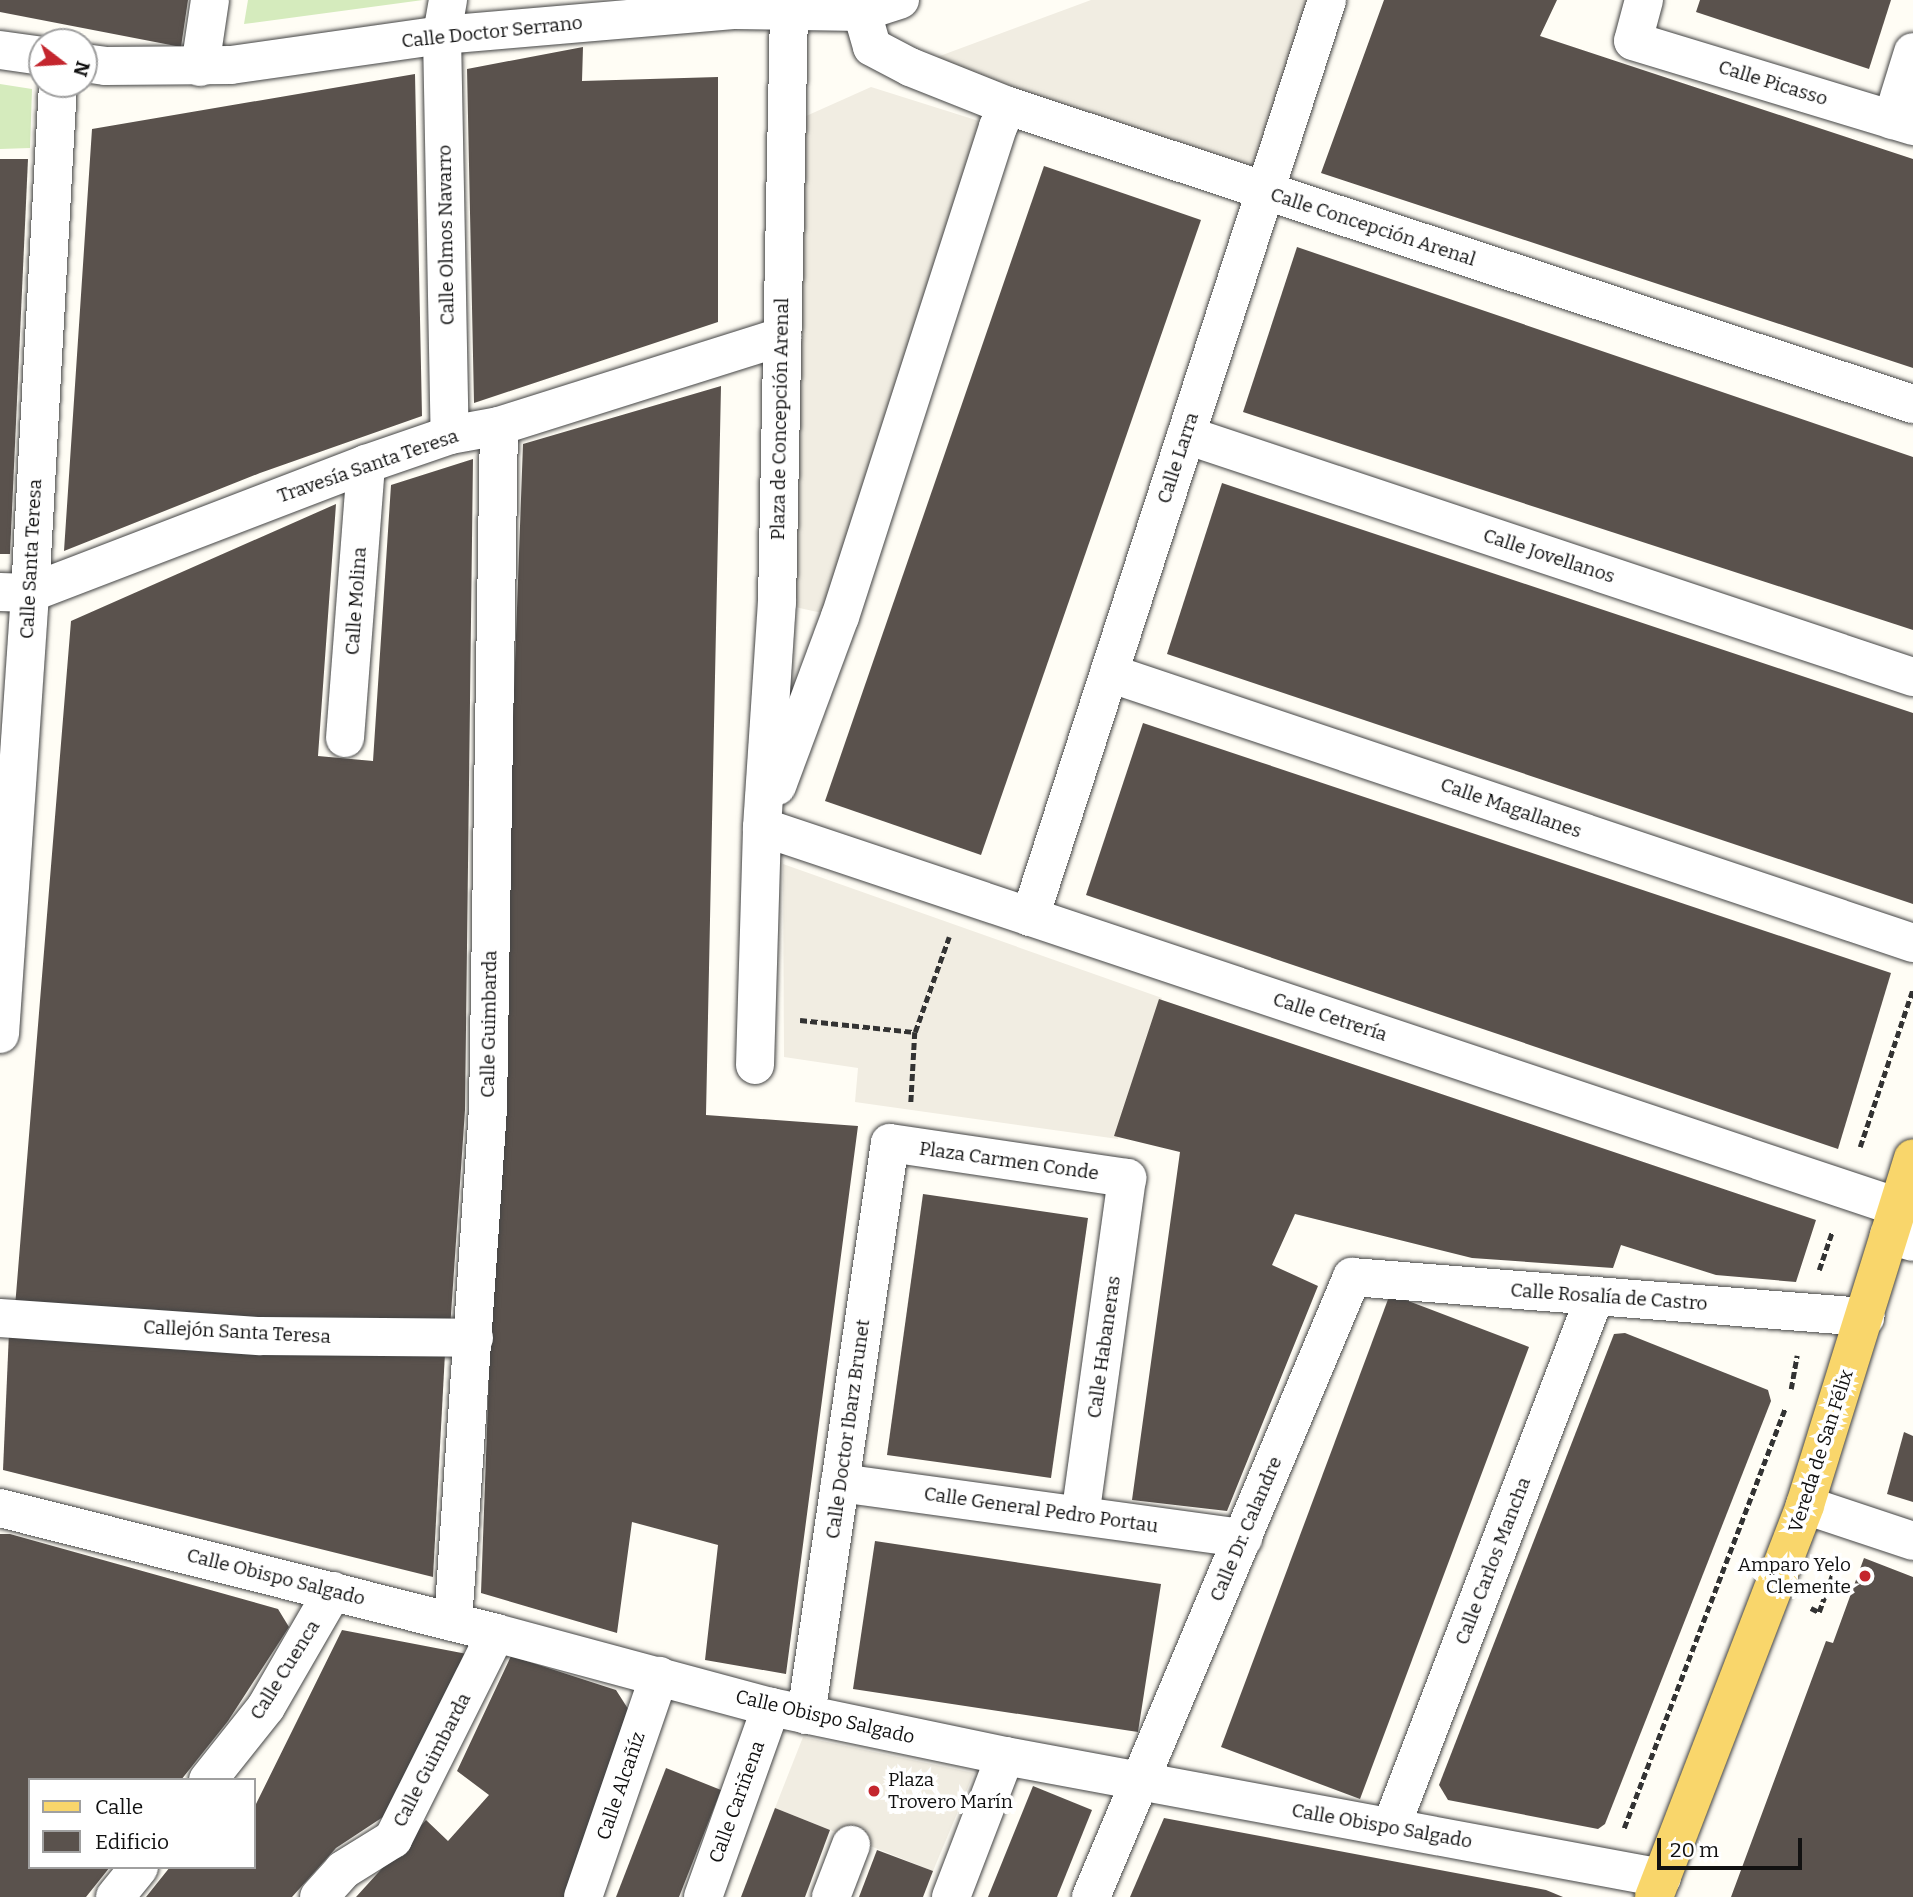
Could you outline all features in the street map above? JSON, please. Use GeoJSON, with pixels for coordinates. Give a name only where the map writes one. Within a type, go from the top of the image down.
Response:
{"type":"FeatureCollection","features":[{"type":"Feature","properties":{"kind":"main road","name":"Vereda de San Félix"},"geometry":{"type":"LineString","coordinates":[[1658,1887],[1805,1505],[1865,1317],[1900,1228],[1913,1158]]}},
{"type":"Feature","properties":{"kind":"street"},"geometry":{"type":"LineString","coordinates":[[200,67],[210,0]]}},
{"type":"Feature","properties":{"kind":"street","name":"Calle Doctor Serrano"},"geometry":{"type":"LineString","coordinates":[[98,65],[200,67],[445,18],[736,5],[789,11],[862,12],[900,0]]}},
{"type":"Feature","properties":{"kind":"street","name":"Calle Larra"},"geometry":{"type":"LineString","coordinates":[[1030,917],[1327,0]]}},
{"type":"Feature","properties":{"kind":"street","name":"Calle Picasso"},"geometry":{"type":"LineString","coordinates":[[1644,0],[1633,41],[1903,123]]}},
{"type":"Feature","properties":{"kind":"street","name":"Plaza de Concepción Arenal"},"geometry":{"type":"LineString","coordinates":[[755,1065],[762,827],[777,603],[789,11]]}},
{"type":"Feature","properties":{"kind":"street","name":"Calle Concepción Arenal"},"geometry":{"type":"LineString","coordinates":[[862,12],[872,47],[910,66],[1008,106],[1913,404]]}},
{"type":"Feature","properties":{"kind":"street","name":"Calle Olmos Navarro"},"geometry":{"type":"LineString","coordinates":[[445,18],[450,435]]}},
{"type":"Feature","properties":{"kind":"street"},"geometry":{"type":"LineString","coordinates":[[0,50],[28,54]]}},
{"type":"Feature","properties":{"kind":"street"},"geometry":{"type":"LineString","coordinates":[[1903,123],[1913,52]]}},
{"type":"Feature","properties":{"kind":"street","name":"Calle Santa Teresa"},"geometry":{"type":"LineString","coordinates":[[0,1034],[15,593],[57,98]]}},
{"type":"Feature","properties":{"kind":"street","name":"Plaza de Concepción Arenal"},"geometry":{"type":"LineString","coordinates":[[762,827],[840,617],[994,140],[1008,106]]}},
{"type":"Feature","properties":{"kind":"street","name":"Travesía Santa Teresa"},"geometry":{"type":"LineString","coordinates":[[15,593],[450,435],[499,426],[782,337]]}},
{"type":"Feature","properties":{"kind":"street","name":"Calle Guimbarda"},"geometry":{"type":"LineString","coordinates":[[453,1622],[488,1109],[499,426]]}},
{"type":"Feature","properties":{"kind":"street","name":"Calle Jovellanos"},"geometry":{"type":"LineString","coordinates":[[1186,435],[1913,677]]}},
{"type":"Feature","properties":{"kind":"street","name":"Calle Molina"},"geometry":{"type":"LineString","coordinates":[[345,738],[366,464]]}},
{"type":"Feature","properties":{"kind":"street","name":"Calle Magallanes"},"geometry":{"type":"LineString","coordinates":[[1109,673],[1913,943]]}},
{"type":"Feature","properties":{"kind":"street","name":"Calle Cetrería"},"geometry":{"type":"LineString","coordinates":[[762,827],[1030,917],[1900,1228]]}},
{"type":"Feature","properties":{"kind":"street","name":"Plaza Carmen Conde"},"geometry":{"type":"LineString","coordinates":[[890,1143],[1128,1178]]}},
{"type":"Feature","properties":{"kind":"street","name":"Calle Doctor Ibarz Brunet"},"geometry":{"type":"LineString","coordinates":[[788,1711],[840,1483],[890,1143]]}},
{"type":"Feature","properties":{"kind":"street","name":"Calle Habaneras"},"geometry":{"type":"LineString","coordinates":[[1080,1516],[1128,1178]]}},
{"type":"Feature","properties":{"kind":"street","name":"Calle Rosalía de Castro"},"geometry":{"type":"LineString","coordinates":[[1352,1276],[1865,1317]]}},
{"type":"Feature","properties":{"kind":"street","name":"Calle Dr. Calandre"},"geometry":{"type":"LineString","coordinates":[[1091,1897],[1352,1276]]}},
{"type":"Feature","properties":{"kind":"street","name":"Calle Carlos Mancha"},"geometry":{"type":"LineString","coordinates":[[1391,1827],[1595,1296]]}},
{"type":"Feature","properties":{"kind":"street","name":"Callejón Santa Teresa"},"geometry":{"type":"LineString","coordinates":[[0,1318],[260,1336],[474,1338]]}},
{"type":"Feature","properties":{"kind":"street","name":"Calle General Pedro Portau"},"geometry":{"type":"LineString","coordinates":[[840,1483],[1242,1538]]}},
{"type":"Feature","properties":{"kind":"street"},"geometry":{"type":"LineString","coordinates":[[1805,1505],[1913,1541]]}},
{"type":"Feature","properties":{"kind":"street","name":"Calle Obispo Salgado"},"geometry":{"type":"LineString","coordinates":[[0,1508],[334,1591],[788,1711],[1139,1782],[1391,1827],[1658,1887]]}},
{"type":"Feature","properties":{"kind":"street","name":"Calle Cuenca"},"geometry":{"type":"LineString","coordinates":[[210,1778],[266,1707],[334,1591]]}},
{"type":"Feature","properties":{"kind":"street","name":"Calle Guimbarda"},"geometry":{"type":"LineString","coordinates":[[318,1897],[343,1870],[393,1839],[496,1633]]}},
{"type":"Feature","properties":{"kind":"street","name":"Calle Alcañíz"},"geometry":{"type":"LineString","coordinates":[[583,1897],[659,1676]]}},
{"type":"Feature","properties":{"kind":"street","name":"Calle Cariñena"},"geometry":{"type":"LineString","coordinates":[[703,1897],[788,1711]]}},
{"type":"Feature","properties":{"kind":"street"},"geometry":{"type":"LineString","coordinates":[[951,1897],[1005,1756]]}},
{"type":"Feature","properties":{"kind":"street"},"geometry":{"type":"LineString","coordinates":[[831,1897],[851,1845]]}},
{"type":"Feature","properties":{"kind":"street"},"geometry":{"type":"LineString","coordinates":[[115,1897],[137,1869]]}},
{"type":"Feature","properties":{"kind":"path"},"geometry":{"type":"LineString","coordinates":[[890,1143],[911,1111],[915,1032],[963,895]]}},
{"type":"Feature","properties":{"kind":"path"},"geometry":{"type":"LineString","coordinates":[[757,1015],[915,1032]]}},
{"type":"Feature","properties":{"kind":"green space"},"geometry":{"type":"Polygon","coordinates":[[[248,0],[423,0],[244,24],[248,0]]]}},
{"type":"Feature","properties":{"kind":"green space"},"geometry":{"type":"Polygon","coordinates":[[[0,84],[28,88],[28,98],[32,98],[30,148],[0,149],[0,84]]]}},
{"type":"Feature","properties":{"kind":"shaded area"},"geometry":{"type":"Polygon","coordinates":[[[1091,0],[1327,0],[1265,192],[910,67],[1091,0]]]}},
{"type":"Feature","properties":{"kind":"shaded area"},"geometry":{"type":"Polygon","coordinates":[[[871,87],[998,127],[840,617],[777,603],[786,125],[871,87]]]}},
{"type":"Feature","properties":{"kind":"shaded area"},"geometry":{"type":"Polygon","coordinates":[[[783,864],[1162,998],[1118,1139],[855,1102],[858,1068],[784,1057],[783,864]]]}},
{"type":"Feature","properties":{"kind":"shaded area","name":"Plaza Trovero Marín"},"geometry":{"type":"Polygon","coordinates":[[[803,1737],[974,1773],[933,1871],[775,1808],[803,1737]]]}},
{"type":"Feature","properties":{"kind":"building"},"geometry":{"type":"Polygon","coordinates":[[[0,0],[188,0],[181,47],[98,31],[98,28],[83,28],[0,12],[0,0]]]}},
{"type":"Feature","properties":{"kind":"building"},"geometry":{"type":"Polygon","coordinates":[[[1384,0],[1557,0],[1540,36],[1913,159],[1913,368],[1321,173],[1384,0]]]}},
{"type":"Feature","properties":{"kind":"building"},"geometry":{"type":"Polygon","coordinates":[[[1700,0],[1891,0],[1869,69],[1696,12],[1700,0]]]}},
{"type":"Feature","properties":{"kind":"building"},"geometry":{"type":"Polygon","coordinates":[[[583,47],[582,81],[718,77],[718,322],[474,403],[467,69],[583,47]]]}},
{"type":"Feature","properties":{"kind":"building"},"geometry":{"type":"Polygon","coordinates":[[[415,74],[422,416],[260,473],[64,551],[92,129],[415,74]]]}},
{"type":"Feature","properties":{"kind":"building"},"geometry":{"type":"Polygon","coordinates":[[[0,159],[28,159],[10,554],[0,554],[0,159]]]}},
{"type":"Feature","properties":{"kind":"building"},"geometry":{"type":"Polygon","coordinates":[[[1044,166],[1201,220],[981,855],[825,801],[1044,166]]]}},
{"type":"Feature","properties":{"kind":"building"},"geometry":{"type":"Polygon","coordinates":[[[1297,247],[1913,457],[1913,630],[1243,412],[1297,247]]]}},
{"type":"Feature","properties":{"kind":"building"},"geometry":{"type":"Polygon","coordinates":[[[721,386],[706,1115],[858,1126],[786,1674],[705,1660],[718,1545],[632,1522],[617,1633],[481,1593],[523,444],[721,386]]]}},
{"type":"Feature","properties":{"kind":"building"},"geometry":{"type":"Polygon","coordinates":[[[473,459],[465,1110],[450,1329],[15,1307],[71,621],[336,504],[318,756],[373,761],[391,485],[473,459]]]}},
{"type":"Feature","properties":{"kind":"building"},"geometry":{"type":"Polygon","coordinates":[[[1222,483],[1913,713],[1913,904],[1167,654],[1222,483]]]}},
{"type":"Feature","properties":{"kind":"building"},"geometry":{"type":"Polygon","coordinates":[[[1143,723],[1891,973],[1838,1149],[1086,895],[1143,723]]]}},
{"type":"Feature","properties":{"kind":"building"},"geometry":{"type":"Polygon","coordinates":[[[1159,999],[1816,1220],[1796,1282],[1716,1275],[1621,1245],[1613,1268],[1472,1258],[1295,1214],[1272,1265],[1318,1286],[1227,1511],[1132,1500],[1180,1152],[1114,1136],[1159,999]]]}},
{"type":"Feature","properties":{"kind":"building"},"geometry":{"type":"Polygon","coordinates":[[[923,1194],[1088,1218],[1051,1478],[887,1455],[923,1194]]]}},
{"type":"Feature","properties":{"kind":"building"},"geometry":{"type":"Polygon","coordinates":[[[1390,1294],[1529,1347],[1360,1799],[1221,1747],[1390,1294]]]}},
{"type":"Feature","properties":{"kind":"building"},"geometry":{"type":"Polygon","coordinates":[[[9,1332],[445,1353],[433,1577],[3,1470],[9,1332]]]}},
{"type":"Feature","properties":{"kind":"building"},"geometry":{"type":"Polygon","coordinates":[[[1625,1333],[1768,1390],[1771,1401],[1605,1824],[1598,1829],[1448,1800],[1439,1785],[1614,1334],[1625,1333]]]}},
{"type":"Feature","properties":{"kind":"building"},"geometry":{"type":"Polygon","coordinates":[[[1904,1432],[1913,1436],[1913,1502],[1887,1494],[1904,1432]]]}},
{"type":"Feature","properties":{"kind":"building"},"geometry":{"type":"Polygon","coordinates":[[[0,1534],[10,1534],[278,1609],[289,1627],[228,1721],[183,1778],[28,1778],[28,1869],[108,1869],[86,1897],[0,1897],[0,1534]]]}},
{"type":"Feature","properties":{"kind":"building"},"geometry":{"type":"Polygon","coordinates":[[[875,1541],[1161,1584],[1138,1732],[853,1689],[875,1541]]]}},
{"type":"Feature","properties":{"kind":"building"},"geometry":{"type":"Polygon","coordinates":[[[1864,1558],[1913,1577],[1913,1897],[1731,1897],[1826,1641],[1833,1643],[1864,1558]]]}},
{"type":"Feature","properties":{"kind":"building"},"geometry":{"type":"Polygon","coordinates":[[[342,1630],[467,1654],[383,1817],[336,1848],[292,1897],[146,1897],[168,1869],[256,1869],[256,1804],[342,1630]]]}},
{"type":"Feature","properties":{"kind":"building"},"geometry":{"type":"Polygon","coordinates":[[[511,1656],[616,1690],[632,1715],[566,1897],[356,1897],[426,1820],[448,1841],[489,1795],[457,1771],[511,1656]]]}},
{"type":"Feature","properties":{"kind":"building"},"geometry":{"type":"Polygon","coordinates":[[[666,1768],[721,1790],[679,1897],[616,1897],[666,1768]]]}},
{"type":"Feature","properties":{"kind":"building"},"geometry":{"type":"Polygon","coordinates":[[[1033,1786],[1092,1810],[1057,1897],[988,1897],[1033,1786]]]}},
{"type":"Feature","properties":{"kind":"building"},"geometry":{"type":"Polygon","coordinates":[[[775,1808],[830,1830],[805,1897],[741,1897],[775,1808]]]}},
{"type":"Feature","properties":{"kind":"building"},"geometry":{"type":"Polygon","coordinates":[[[1164,1818],[1546,1890],[1563,1897],[1130,1897],[1164,1818]]]}},
{"type":"Feature","properties":{"kind":"building"},"geometry":{"type":"Polygon","coordinates":[[[877,1850],[933,1871],[923,1897],[859,1897],[877,1850]]]}},
{"type":"Feature","properties":{"kind":"place","name":"Amparo Yelo Clemente"},"geometry":{"type":"Point","coordinates":[1865,1576]}},
{"type":"Feature","properties":{"kind":"place","name":"Plaza Trovero Marín"},"geometry":{"type":"Point","coordinates":[874,1791]}}]}
